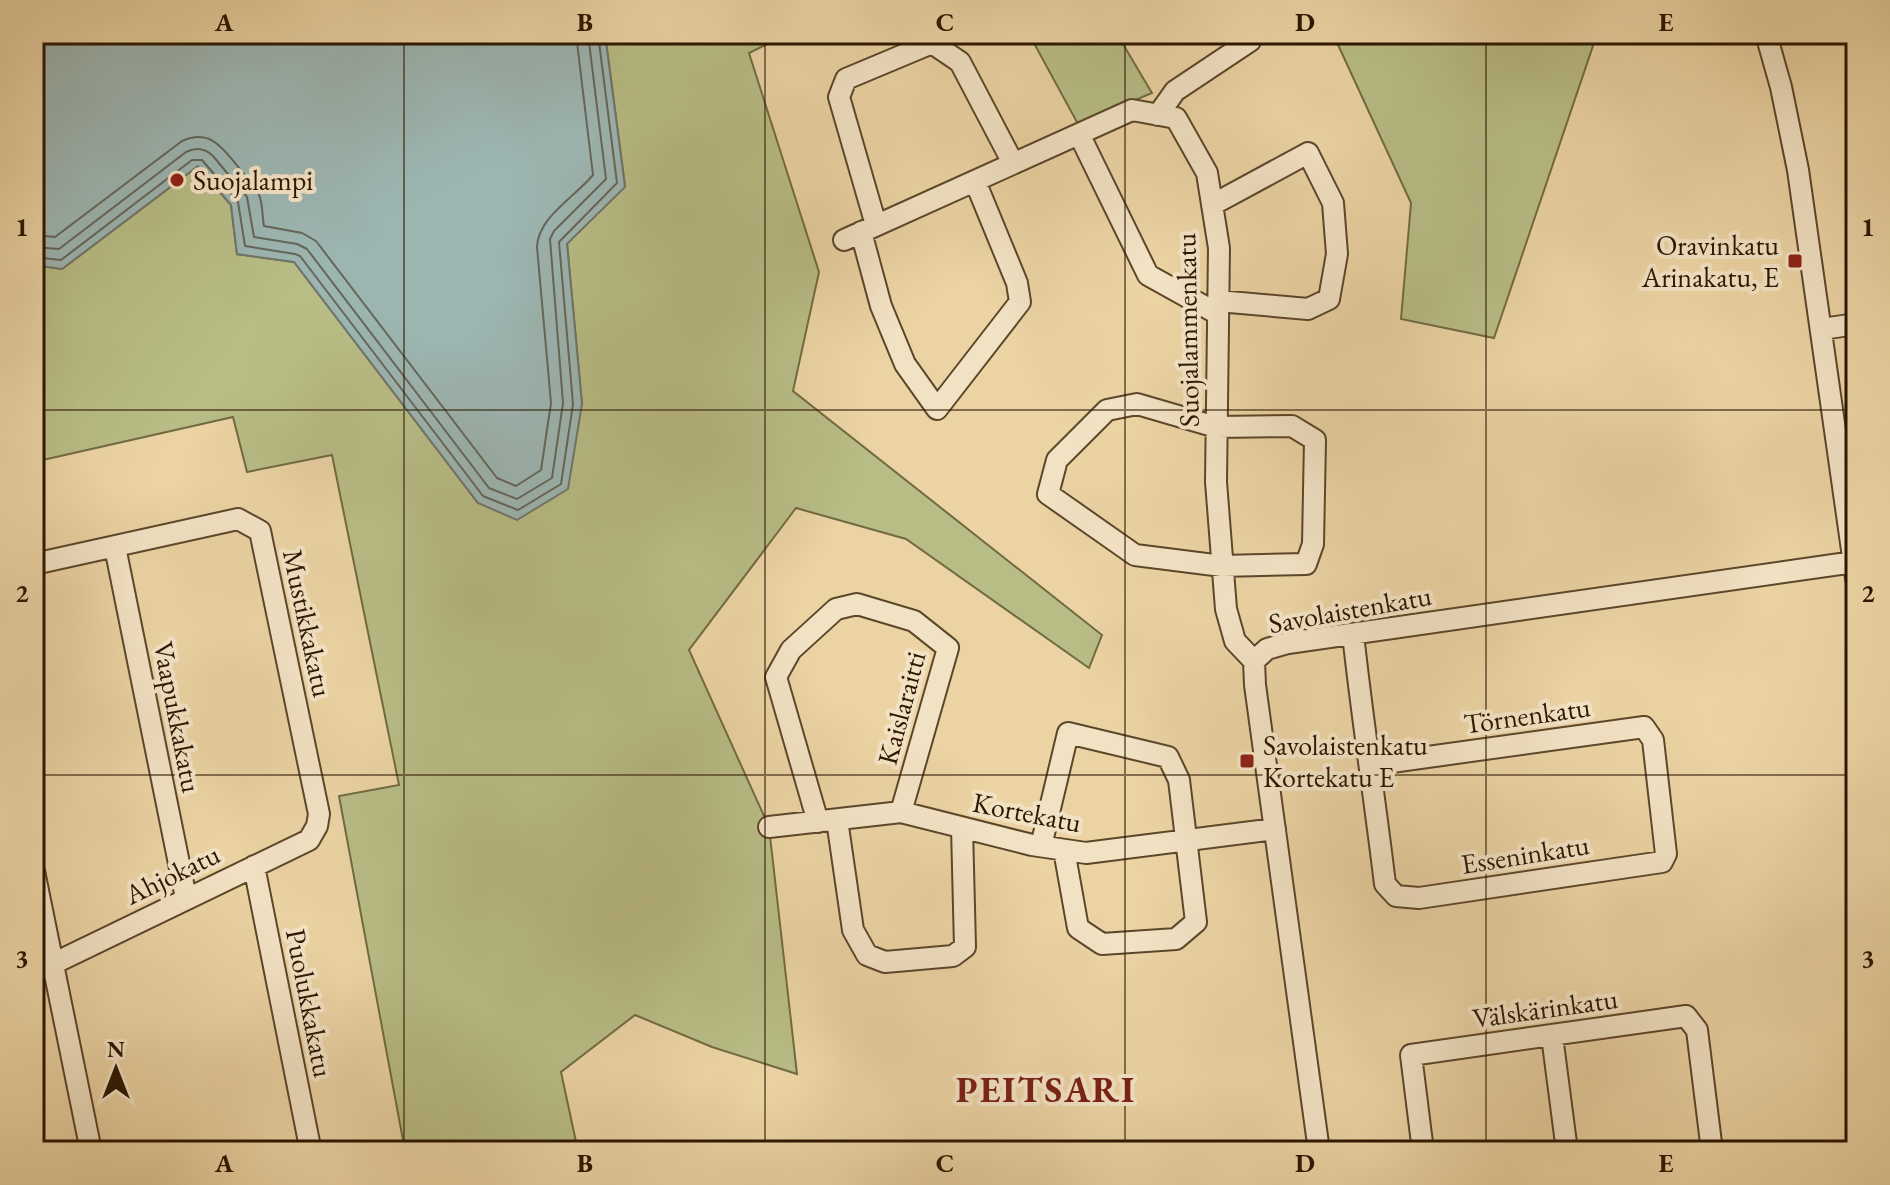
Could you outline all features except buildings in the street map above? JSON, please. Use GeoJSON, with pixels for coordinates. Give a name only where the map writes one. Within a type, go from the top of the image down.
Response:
{"type":"FeatureCollection","features":[{"type":"Feature","properties":{"kind":"street"},"geometry":{"type":"LineString","coordinates":[[860,232],[1132,110],[1158,115],[1175,91],[1250,41],[1251,34]]}},
{"type":"Feature","properties":{"kind":"street"},"geometry":{"type":"LineString","coordinates":[[1766,34],[1781,87],[1798,170],[1855,570]]}},
{"type":"Feature","properties":{"kind":"street"},"geometry":{"type":"LineString","coordinates":[[975,181],[1017,283],[1020,302],[937,409],[905,364],[881,306],[860,232],[839,97],[846,79],[932,43],[960,62],[1013,163]]}},
{"type":"Feature","properties":{"kind":"street","name":"Suojalammenkatu"},"geometry":{"type":"LineString","coordinates":[[1158,115],[1176,118],[1207,173],[1219,248],[1216,482],[1226,609],[1235,641],[1254,661]]}},
{"type":"Feature","properties":{"kind":"street"},"geometry":{"type":"LineString","coordinates":[[1079,134],[1148,275],[1218,308],[1308,309],[1329,299],[1337,254],[1333,203],[1308,153],[1212,205]]}},
{"type":"Feature","properties":{"kind":"street"},"geometry":{"type":"LineString","coordinates":[[1822,329],[1856,324]]}},
{"type":"Feature","properties":{"kind":"street"},"geometry":{"type":"LineString","coordinates":[[1137,404],[1216,427],[1292,426],[1315,440],[1313,544],[1306,564],[1222,566],[1135,555],[1048,494],[1057,460],[1107,410],[1137,404]]}},
{"type":"Feature","properties":{"kind":"street","name":"Mustikkakatu"},"geometry":{"type":"LineString","coordinates":[[34,564],[238,519],[260,531],[319,814]]}},
{"type":"Feature","properties":{"kind":"street","name":"Vaapukkakatu"},"geometry":{"type":"LineString","coordinates":[[115,547],[186,898]]}},
{"type":"Feature","properties":{"kind":"street","name":"Savolaistenkatu"},"geometry":{"type":"LineString","coordinates":[[1319,1151],[1254,661],[1267,649],[1288,643],[1855,570]]}},
{"type":"Feature","properties":{"kind":"street","name":"Kaislaraitti"},"geometry":{"type":"LineString","coordinates":[[828,821],[776,677],[791,650],[836,609],[857,604],[914,621],[948,648],[901,812]]}},
{"type":"Feature","properties":{"kind":"street"},"geometry":{"type":"LineString","coordinates":[[1353,634],[1370,765]]}},
{"type":"Feature","properties":{"kind":"street","name":"Törnenkatu"},"geometry":{"type":"LineString","coordinates":[[1370,765],[1644,727],[1653,740],[1666,854],[1662,862]]}},
{"type":"Feature","properties":{"kind":"street"},"geometry":{"type":"LineString","coordinates":[[1041,846],[1068,733],[1168,757],[1179,780],[1196,922],[1176,939],[1102,944],[1078,928],[1064,850]]}},
{"type":"Feature","properties":{"kind":"street","name":"Esseninkatu"},"geometry":{"type":"LineString","coordinates":[[1370,765],[1385,884],[1396,896],[1419,898],[1662,862]]}},
{"type":"Feature","properties":{"kind":"street","name":"Kortekatu"},"geometry":{"type":"LineString","coordinates":[[769,827],[901,812],[1041,846],[1086,853],[1275,829]]}},
{"type":"Feature","properties":{"kind":"street","name":"Ahjokatu"},"geometry":{"type":"LineString","coordinates":[[34,973],[309,840],[317,826],[319,814]]}},
{"type":"Feature","properties":{"kind":"street"},"geometry":{"type":"LineString","coordinates":[[828,821],[853,930],[867,955],[885,962],[953,956],[965,947],[962,828]]}},
{"type":"Feature","properties":{"kind":"street","name":"Puolukkakatu"},"geometry":{"type":"LineString","coordinates":[[254,866],[310,1147],[308,1151]]}},
{"type":"Feature","properties":{"kind":"street"},"geometry":{"type":"LineString","coordinates":[[34,871],[91,1151]]}},
{"type":"Feature","properties":{"kind":"street","name":"Välskärinkatu"},"geometry":{"type":"LineString","coordinates":[[1423,1151],[1411,1055],[1686,1016],[1697,1030],[1712,1151]]}},
{"type":"Feature","properties":{"kind":"street"},"geometry":{"type":"LineString","coordinates":[[1552,1036],[1567,1151]]}},
{"type":"Feature","properties":{"kind":"green space"},"geometry":{"type":"Polygon","coordinates":[[[605,34],[788,34],[749,53],[819,272],[793,391],[1102,635],[1089,668],[906,539],[796,508],[689,650],[769,827],[797,1074],[712,1047],[635,1015],[561,1072],[578,1151],[405,1151],[339,796],[399,785],[332,455],[247,472],[233,417],[34,462],[34,265],[62,269],[198,166],[231,205],[237,254],[294,262],[478,503],[582,404],[567,243],[625,186],[605,34]]]}},
{"type":"Feature","properties":{"kind":"green space"},"geometry":{"type":"Polygon","coordinates":[[[1029,34],[1117,34],[1152,93],[1078,124],[1029,34]]]}},
{"type":"Feature","properties":{"kind":"green space"},"geometry":{"type":"Polygon","coordinates":[[[1333,34],[1597,34],[1494,338],[1401,319],[1411,203],[1333,34]]]}},
{"type":"Feature","properties":{"kind":"water","name":"Suojalampi"},"geometry":{"type":"Polygon","coordinates":[[[34,34],[605,34],[625,187],[567,244],[582,404],[568,489],[517,520],[478,503],[294,262],[237,254],[231,205],[198,166],[62,269],[34,265],[34,34]]]}},
{"type":"Feature","properties":{"kind":"place","name":"Suojalampi"},"geometry":{"type":"Point","coordinates":[177,180]}},
{"type":"Feature","properties":{"kind":"place","name":"Oravinkatu Arinakatu, E"},"geometry":{"type":"Point","coordinates":[1795,261]}},
{"type":"Feature","properties":{"kind":"place","name":"Savolaistenkatu Kortekatu E"},"geometry":{"type":"Point","coordinates":[1247,761]}},
{"type":"Feature","properties":{"kind":"district","name":"PEITSARI"},"geometry":{"type":"Point","coordinates":[1046,1089]}}]}
